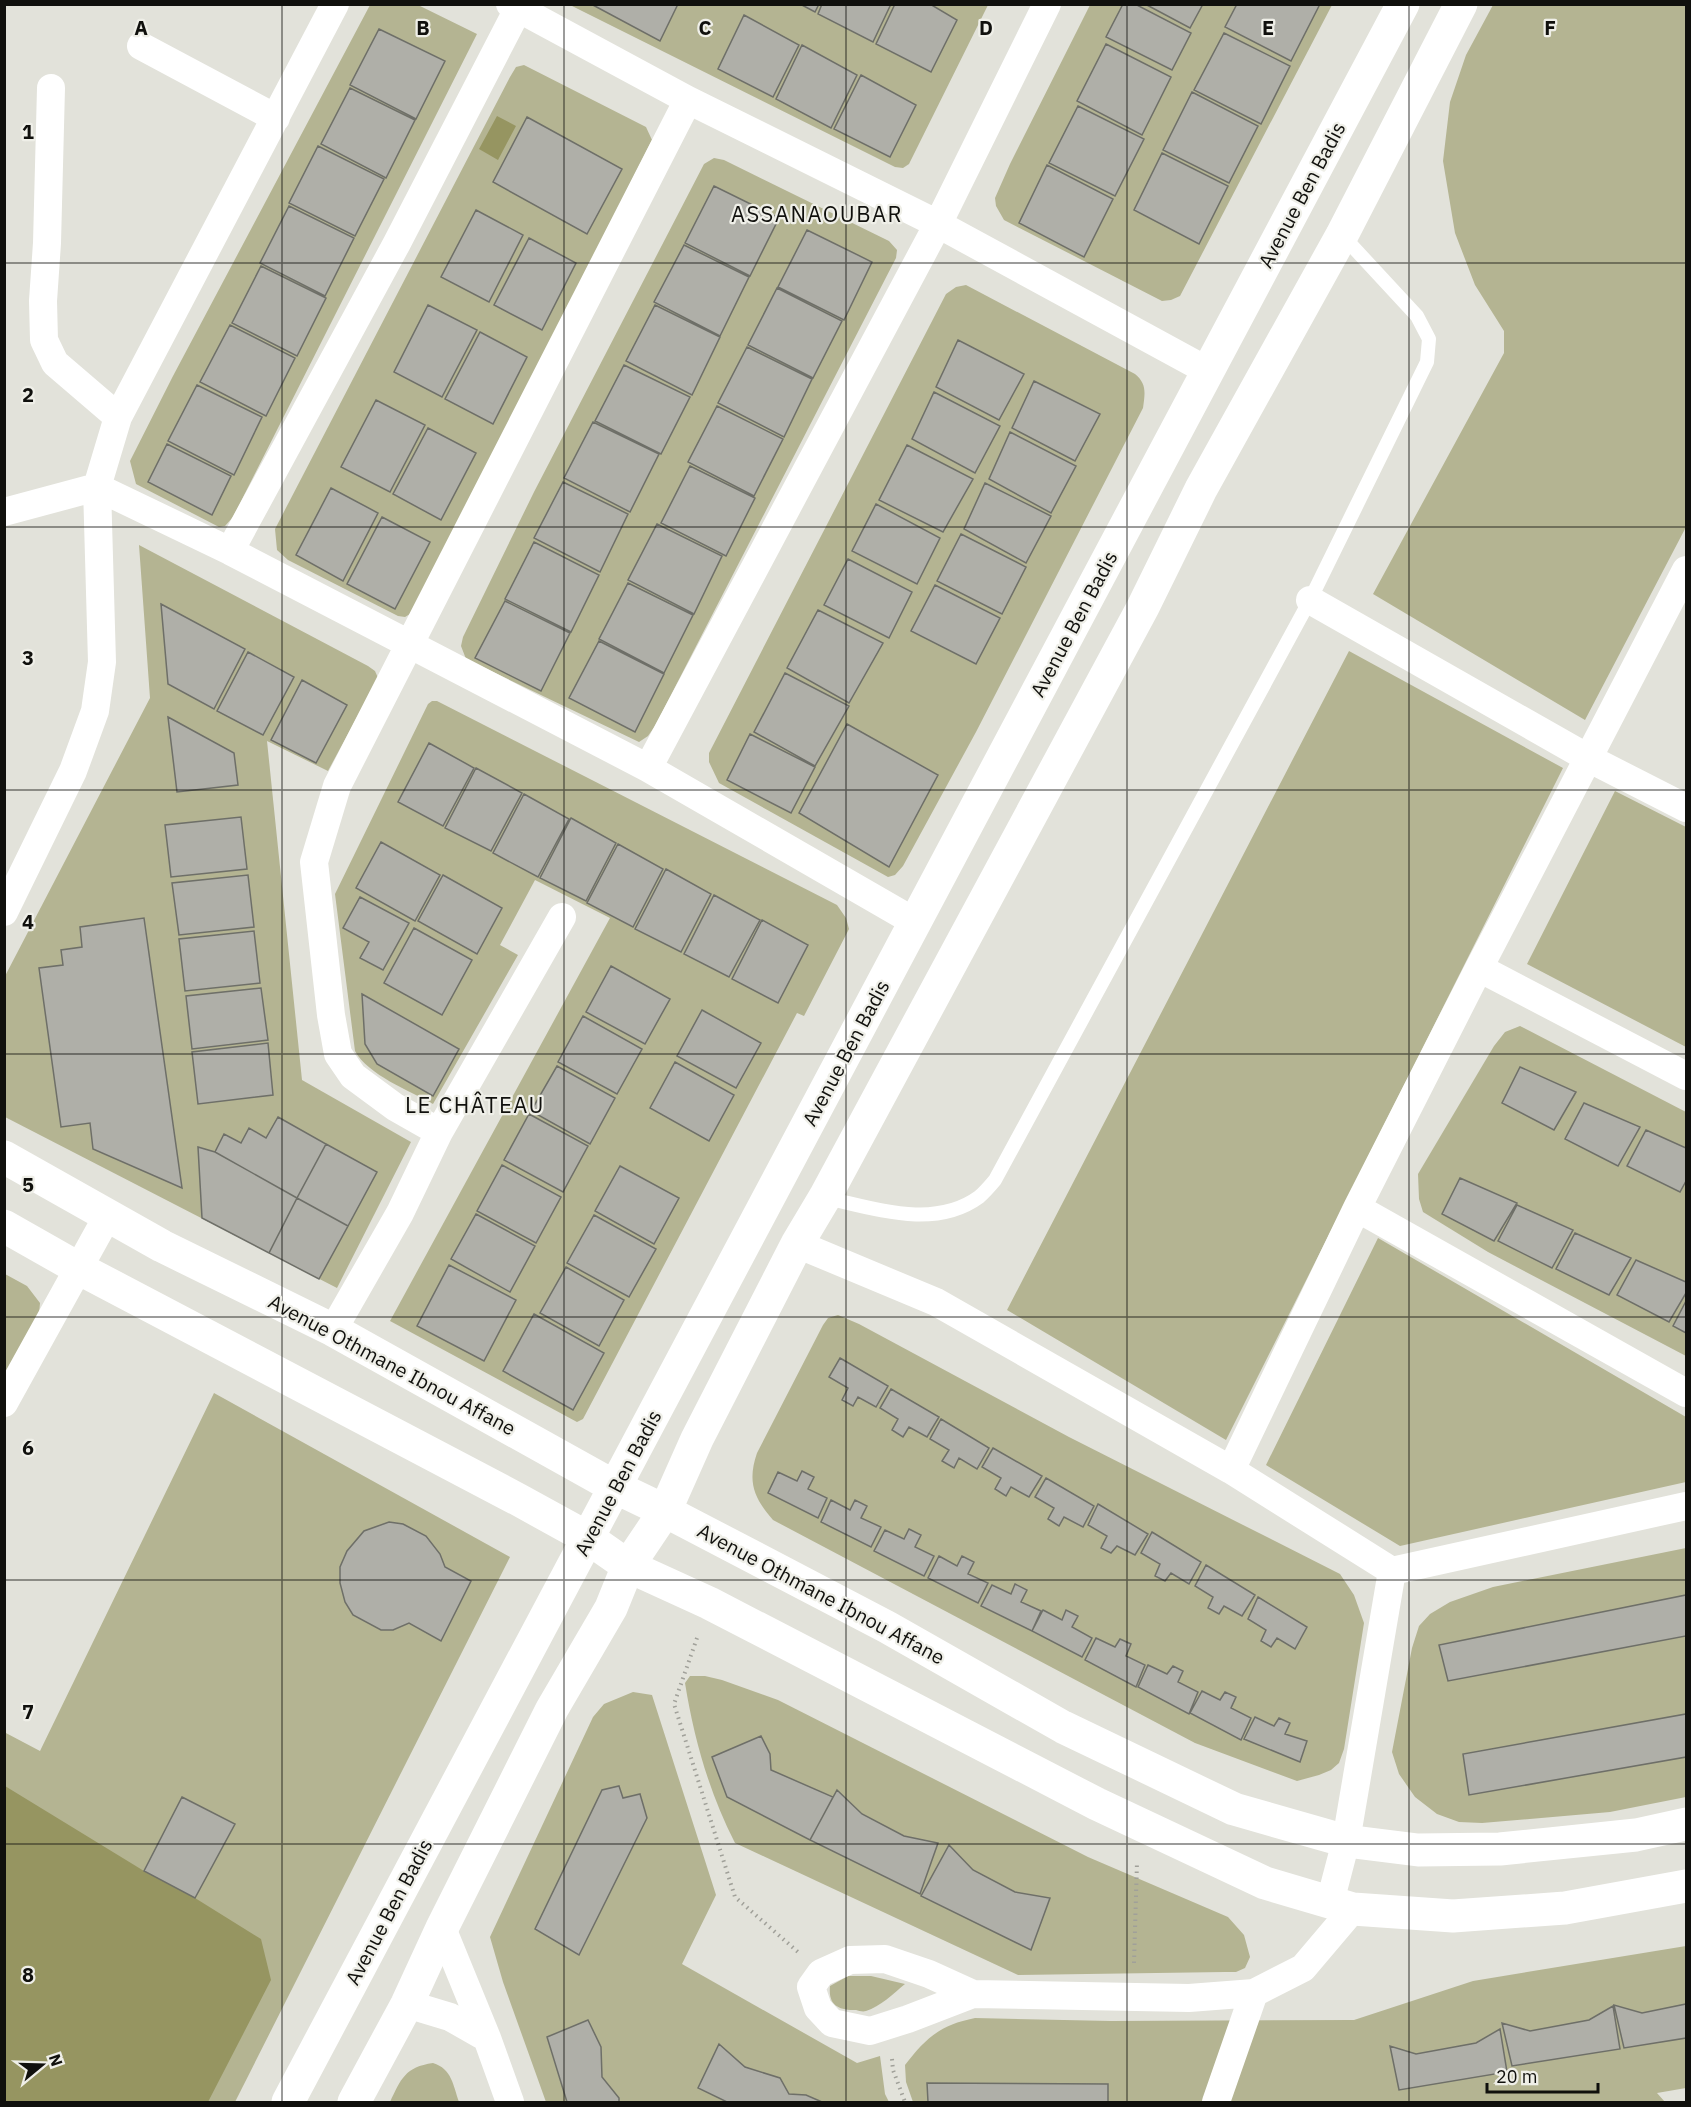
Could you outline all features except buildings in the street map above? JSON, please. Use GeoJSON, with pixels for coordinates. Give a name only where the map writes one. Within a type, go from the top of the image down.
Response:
{"type":"FeatureCollection","features":[{"type":"Feature","properties":{"kind":"main road","name":"Avenue Ben Badis"},"geometry":{"type":"LineString","coordinates":[[288,2103],[1403,4]]}},
{"type":"Feature","properties":{"kind":"main road"},"geometry":{"type":"LineString","coordinates":[[354,2103],[407,2004],[442,1928],[552,1709],[612,1608],[628,1566],[665,1511],[697,1439],[797,1244],[825,1197],[1137,618],[1201,489],[1342,235],[1461,4]]}},
{"type":"Feature","properties":{"kind":"main road","name":"Avenue Othmane Ibnou Affane"},"geometry":{"type":"LineString","coordinates":[[4,1157],[162,1246],[333,1330],[615,1487],[887,1627],[1063,1727],[1234,1809],[1346,1841],[1418,1850],[1500,1849],[1636,1835],[1686,1824]]}},
{"type":"Feature","properties":{"kind":"main road"},"geometry":{"type":"LineString","coordinates":[[4,1226],[78,1268],[588,1538],[628,1566],[709,1603],[1097,1804],[1265,1883],[1341,1905],[1453,1916],[1565,1908],[1686,1886]]}},
{"type":"Feature","properties":{"kind":"street"},"geometry":{"type":"LineString","coordinates":[[4,912],[73,771],[95,711],[102,662],[97,487],[118,417],[335,4]]}},
{"type":"Feature","properties":{"kind":"street"},"geometry":{"type":"LineString","coordinates":[[648,768],[938,224],[1047,4]]}},
{"type":"Feature","properties":{"kind":"street"},"geometry":{"type":"LineString","coordinates":[[230,551],[397,243],[514,7],[688,100],[938,224],[1208,371]]}},
{"type":"Feature","properties":{"kind":"street"},"geometry":{"type":"LineString","coordinates":[[141,46],[276,118]]}},
{"type":"Feature","properties":{"kind":"street"},"geometry":{"type":"LineString","coordinates":[[51,88],[47,243],[43,301],[44,340],[55,363],[118,417]]}},
{"type":"Feature","properties":{"kind":"street"},"geometry":{"type":"LineString","coordinates":[[439,1132],[395,1107],[354,1076],[338,1054],[331,1015],[314,862],[337,786],[688,100]]}},
{"type":"Feature","properties":{"kind":"street"},"geometry":{"type":"LineString","coordinates":[[4,512],[97,487],[230,551],[648,768],[915,922]]}},
{"type":"Feature","properties":{"kind":"street"},"geometry":{"type":"LineString","coordinates":[[1231,1470],[1357,1208],[1686,570]]}},
{"type":"Feature","properties":{"kind":"street"},"geometry":{"type":"LineString","coordinates":[[1310,600],[1588,758],[1686,808]]}},
{"type":"Feature","properties":{"kind":"street"},"geometry":{"type":"LineString","coordinates":[[333,1330],[400,1213],[439,1132],[562,917]]}},
{"type":"Feature","properties":{"kind":"street"},"geometry":{"type":"LineString","coordinates":[[1479,968],[1686,1076]]}},
{"type":"Feature","properties":{"kind":"street"},"geometry":{"type":"LineString","coordinates":[[1357,1208],[1686,1394]]}},
{"type":"Feature","properties":{"kind":"street"},"geometry":{"type":"LineString","coordinates":[[4,1403],[108,1215]]}},
{"type":"Feature","properties":{"kind":"street"},"geometry":{"type":"LineString","coordinates":[[797,1244],[936,1302],[1231,1470],[1392,1571],[1686,1506]]}},
{"type":"Feature","properties":{"kind":"street"},"geometry":{"type":"LineString","coordinates":[[973,1994],[929,1974],[885,1959],[850,1960],[821,1972],[811,1987],[818,2008],[832,2023],[870,2031],[973,1994],[1189,1998],[1254,1993],[1303,1968],[1341,1905],[1346,1841],[1392,1571]]}},
{"type":"Feature","properties":{"kind":"street"},"geometry":{"type":"LineString","coordinates":[[442,1928],[488,2038],[510,2103]]}},
{"type":"Feature","properties":{"kind":"street"},"geometry":{"type":"LineString","coordinates":[[1216,2103],[1254,1993]]}},
{"type":"Feature","properties":{"kind":"street"},"geometry":{"type":"LineString","coordinates":[[407,2004],[450,2017],[488,2038]]}},
{"type":"Feature","properties":{"kind":"lane"},"geometry":{"type":"LineString","coordinates":[[825,1197],[911,1215],[952,1210],[978,1197],[995,1180],[1310,600],[1427,362],[1429,339],[1417,316],[1342,235]]}},
{"type":"Feature","properties":{"kind":"path"},"geometry":{"type":"LineString","coordinates":[[709,1603],[674,1704],[735,1897],[821,1972]]}},
{"type":"Feature","properties":{"kind":"path"},"geometry":{"type":"LineString","coordinates":[[1133,1996],[1138,1823]]}},
{"type":"Feature","properties":{"kind":"path"},"geometry":{"type":"LineString","coordinates":[[888,2026],[893,2070],[905,2103]]}},
{"type":"Feature","properties":{"kind":"green space"},"geometry":{"type":"Polygon","coordinates":[[[370,5],[418,5],[477,34],[233,517],[225,526],[219,527],[136,484],[130,461],[370,5]]]}},
{"type":"Feature","properties":{"kind":"green space"},"geometry":{"type":"Polygon","coordinates":[[[570,5],[988,5],[909,164],[903,168],[895,167],[570,5]]]}},
{"type":"Feature","properties":{"kind":"green space"},"geometry":{"type":"Polygon","coordinates":[[[1090,5],[1332,5],[1180,296],[1171,300],[1162,301],[1004,220],[996,206],[995,198],[1010,164],[1090,5]]]}},
{"type":"Feature","properties":{"kind":"green space"},"geometry":{"type":"Polygon","coordinates":[[[1493,5],[1686,5],[1686,527],[1585,720],[1373,594],[1504,353],[1504,331],[1475,285],[1455,233],[1443,161],[1450,102],[1466,55],[1493,5]]]}},
{"type":"Feature","properties":{"kind":"green space"},"geometry":{"type":"Polygon","coordinates":[[[524,65],[646,127],[652,140],[415,611],[405,617],[398,616],[288,560],[277,550],[275,529],[510,77],[516,67],[524,65]]]}},
{"type":"Feature","properties":{"kind":"green space"},"geometry":{"type":"Polygon","coordinates":[[[714,158],[724,160],[889,241],[897,250],[896,258],[655,726],[648,736],[639,742],[466,659],[461,646],[463,637],[534,492],[704,164],[714,158]]]}},
{"type":"Feature","properties":{"kind":"green space"},"geometry":{"type":"Polygon","coordinates":[[[966,285],[1135,374],[1143,385],[1144,403],[976,732],[903,866],[895,875],[888,877],[719,783],[709,762],[709,753],[946,294],[956,287],[966,285]]]}},
{"type":"Feature","properties":{"kind":"green space"},"geometry":{"type":"Polygon","coordinates":[[[139,545],[368,666],[375,671],[378,678],[328,771],[267,741],[302,1080],[411,1142],[337,1288],[5,1117],[4,978],[150,698],[139,545]]]}},
{"type":"Feature","properties":{"kind":"green space"},"geometry":{"type":"Polygon","coordinates":[[[1349,651],[1563,768],[1226,1440],[1007,1310],[1349,651]]]}},
{"type":"Feature","properties":{"kind":"green space"},"geometry":{"type":"Polygon","coordinates":[[[437,701],[837,905],[846,918],[849,929],[804,1016],[797,1013],[583,1419],[577,1422],[390,1321],[610,918],[535,880],[500,945],[518,955],[433,1104],[379,1075],[361,1060],[355,1051],[335,894],[428,704],[437,701]]]}},
{"type":"Feature","properties":{"kind":"green space"},"geometry":{"type":"Polygon","coordinates":[[[1615,791],[1686,827],[1686,1047],[1527,964],[1615,791]]]}},
{"type":"Feature","properties":{"kind":"green space"},"geometry":{"type":"Polygon","coordinates":[[[1520,1026],[1686,1112],[1686,1356],[1488,1252],[1423,1212],[1419,1199],[1418,1174],[1494,1046],[1505,1032],[1520,1026]]]}},
{"type":"Feature","properties":{"kind":"green space"},"geometry":{"type":"Polygon","coordinates":[[[1378,1238],[1686,1417],[1686,1482],[1400,1546],[1266,1465],[1378,1238]]]}},
{"type":"Feature","properties":{"kind":"green space"},"geometry":{"type":"Polygon","coordinates":[[[5,1274],[27,1286],[40,1303],[39,1314],[5,1378],[5,1274]]]}},
{"type":"Feature","properties":{"kind":"green space"},"geometry":{"type":"Polygon","coordinates":[[[838,1315],[859,1324],[1069,1437],[1340,1574],[1354,1595],[1364,1623],[1344,1749],[1339,1763],[1331,1770],[1297,1781],[1195,1743],[773,1520],[761,1504],[754,1489],[753,1473],[757,1453],[823,1325],[828,1318],[838,1315]]]}},
{"type":"Feature","properties":{"kind":"green space"},"geometry":{"type":"Polygon","coordinates":[[[214,1393],[510,1557],[235,2102],[5,2102],[4,1732],[40,1751],[214,1393]]]}},
{"type":"Feature","properties":{"kind":"green space"},"geometry":{"type":"Polygon","coordinates":[[[1686,1548],[1686,1797],[1610,1812],[1482,1823],[1459,1822],[1437,1814],[1415,1797],[1399,1774],[1392,1752],[1412,1648],[1419,1626],[1430,1614],[1450,1602],[1493,1587],[1686,1548]]]}},
{"type":"Feature","properties":{"kind":"green space"},"geometry":{"type":"Polygon","coordinates":[[[690,1676],[705,1676],[722,1680],[778,1700],[1088,1857],[1228,1917],[1244,1935],[1250,1957],[1245,1968],[1236,1972],[1018,1975],[735,1843],[717,1804],[698,1745],[685,1683],[690,1676]]]}},
{"type":"Feature","properties":{"kind":"green space"},"geometry":{"type":"Polygon","coordinates":[[[633,1692],[652,1695],[716,1895],[682,1964],[857,2063],[880,2056],[885,2094],[889,2102],[546,2102],[503,1982],[490,1937],[593,1717],[604,1704],[633,1692]]]}},
{"type":"Feature","properties":{"kind":"green space"},"geometry":{"type":"Polygon","coordinates":[[[1686,1946],[1686,2088],[1657,2093],[1665,2102],[913,2102],[906,2082],[905,2065],[927,2040],[952,2024],[975,2018],[1111,2021],[1354,2020],[1473,1981],[1686,1946]]]}},
{"type":"Feature","properties":{"kind":"green space"},"geometry":{"type":"Polygon","coordinates":[[[848,1976],[871,1976],[905,1984],[871,2009],[864,2011],[844,2009],[833,2002],[830,1986],[848,1976]]]}},
{"type":"Feature","properties":{"kind":"green space"},"geometry":{"type":"Polygon","coordinates":[[[433,2063],[448,2073],[459,2102],[390,2102],[405,2075],[416,2068],[433,2063]]]}},
{"type":"Feature","properties":{"kind":"shaded area"},"geometry":{"type":"Polygon","coordinates":[[[497,116],[516,126],[498,160],[479,149],[497,116]]]}},
{"type":"Feature","properties":{"kind":"shaded area"},"geometry":{"type":"Polygon","coordinates":[[[5,1786],[261,1939],[271,1980],[208,2102],[5,2102],[5,1786]]]}},
{"type":"Feature","properties":{"kind":"district","name":"ASSANAOUBAR"},"geometry":{"type":"Point","coordinates":[817,214]}},
{"type":"Feature","properties":{"kind":"district","name":"LE CHÂTEAU"},"geometry":{"type":"Point","coordinates":[475,1105]}}]}
